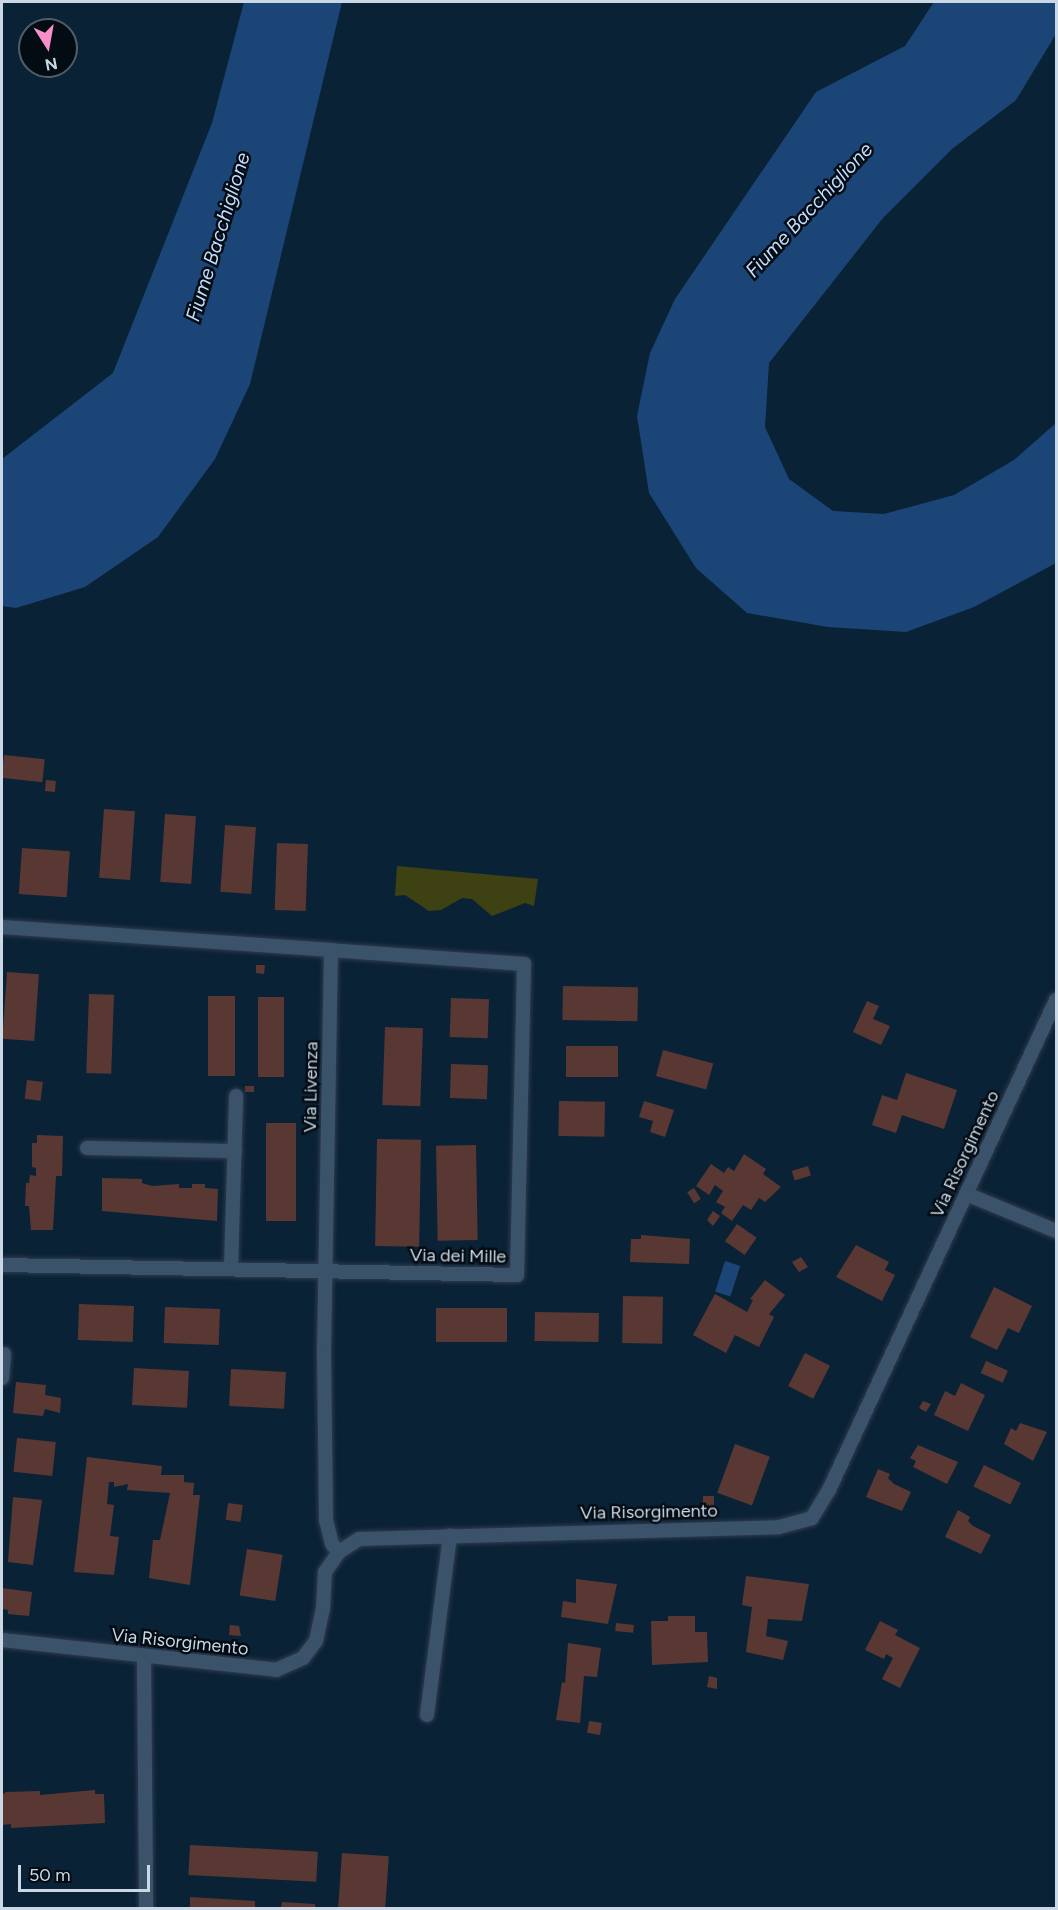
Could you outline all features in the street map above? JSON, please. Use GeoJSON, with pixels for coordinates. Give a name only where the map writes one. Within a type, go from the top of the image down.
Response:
{"type":"FeatureCollection","features":[{"type":"Feature","properties":{"kind":"street"},"geometry":{"type":"LineString","coordinates":[[2,927],[331,950]]}},
{"type":"Feature","properties":{"kind":"street","name":"Via Livenza"},"geometry":{"type":"LineString","coordinates":[[331,950],[326,1270],[326,1520],[332,1544],[339,1552]]}},
{"type":"Feature","properties":{"kind":"street","name":"Via dei Mille"},"geometry":{"type":"LineString","coordinates":[[2,1265],[517,1275],[524,964],[331,950]]}},
{"type":"Feature","properties":{"kind":"street","name":"Via Risorgimento"},"geometry":{"type":"LineString","coordinates":[[2,1640],[276,1670],[303,1658],[316,1641],[321,1626],[325,1572],[339,1552],[359,1539],[779,1527],[812,1518],[829,1490],[1056,1000]]}},
{"type":"Feature","properties":{"kind":"street"},"geometry":{"type":"LineString","coordinates":[[231,1268],[236,1096]]}},
{"type":"Feature","properties":{"kind":"street"},"geometry":{"type":"LineString","coordinates":[[87,1148],[235,1151]]}},
{"type":"Feature","properties":{"kind":"street"},"geometry":{"type":"LineString","coordinates":[[966,1194],[1056,1231]]}},
{"type":"Feature","properties":{"kind":"street"},"geometry":{"type":"LineString","coordinates":[[2,1378],[4,1354]]}},
{"type":"Feature","properties":{"kind":"street"},"geometry":{"type":"LineString","coordinates":[[427,1715],[450,1535]]}},
{"type":"Feature","properties":{"kind":"street"},"geometry":{"type":"LineString","coordinates":[[144,1657],[146,1908]]}},
{"type":"Feature","properties":{"kind":"green space"},"geometry":{"type":"Polygon","coordinates":[[[397,866],[538,879],[534,906],[525,903],[492,916],[472,899],[462,898],[441,910],[429,911],[405,895],[395,896],[397,866]]]}},
{"type":"Feature","properties":{"kind":"water","name":"Fiume Bacchiglione"},"geometry":{"type":"Polygon","coordinates":[[[244,2],[342,2],[250,384],[215,459],[158,537],[85,587],[16,608],[2,606],[2,459],[113,373],[212,123],[244,2]]]}},
{"type":"Feature","properties":{"kind":"water","name":"Fiume Bacchiglione"},"geometry":{"type":"Polygon","coordinates":[[[934,2],[1056,2],[1056,34],[1016,100],[952,149],[883,218],[769,363],[765,427],[789,479],[833,511],[884,514],[954,495],[1014,460],[1056,423],[1056,563],[974,607],[906,632],[828,627],[747,613],[696,568],[649,493],[637,416],[650,353],[675,299],[816,92],[905,46],[934,2]]]}},
{"type":"Feature","properties":{"kind":"water"},"geometry":{"type":"Polygon","coordinates":[[[725,1261],[740,1266],[730,1296],[715,1291],[725,1261]]]}},
{"type":"Feature","properties":{"kind":"building"},"geometry":{"type":"Polygon","coordinates":[[[4,755],[45,759],[42,782],[2,778],[4,755]]]}},
{"type":"Feature","properties":{"kind":"building"},"geometry":{"type":"Polygon","coordinates":[[[46,780],[56,781],[55,792],[45,791],[46,780]]]}},
{"type":"Feature","properties":{"kind":"building"},"geometry":{"type":"Polygon","coordinates":[[[104,809],[135,811],[130,880],[99,878],[104,809]]]}},
{"type":"Feature","properties":{"kind":"building"},"geometry":{"type":"Polygon","coordinates":[[[165,814],[196,816],[191,884],[160,882],[165,814]]]}},
{"type":"Feature","properties":{"kind":"building"},"geometry":{"type":"Polygon","coordinates":[[[225,825],[256,827],[251,894],[220,892],[225,825]]]}},
{"type":"Feature","properties":{"kind":"building"},"geometry":{"type":"Polygon","coordinates":[[[277,843],[308,844],[306,911],[275,910],[277,843]]]}},
{"type":"Feature","properties":{"kind":"building"},"geometry":{"type":"Polygon","coordinates":[[[22,848],[70,851],[67,897],[19,894],[22,848]]]}},
{"type":"Feature","properties":{"kind":"building"},"geometry":{"type":"Polygon","coordinates":[[[256,965],[265,965],[264,974],[256,973],[256,965]]]}},
{"type":"Feature","properties":{"kind":"building"},"geometry":{"type":"Polygon","coordinates":[[[7,972],[39,974],[34,1041],[2,1039],[7,972]]]}},
{"type":"Feature","properties":{"kind":"building"},"geometry":{"type":"Polygon","coordinates":[[[563,986],[638,987],[637,1021],[562,1020],[563,986]]]}},
{"type":"Feature","properties":{"kind":"building"},"geometry":{"type":"Polygon","coordinates":[[[89,994],[114,995],[111,1074],[86,1073],[89,994]]]}},
{"type":"Feature","properties":{"kind":"building"},"geometry":{"type":"Polygon","coordinates":[[[208,996],[235,996],[235,1076],[208,1076],[208,996]]]}},
{"type":"Feature","properties":{"kind":"building"},"geometry":{"type":"Polygon","coordinates":[[[258,997],[284,997],[284,1077],[258,1077],[258,997]]]}},
{"type":"Feature","properties":{"kind":"building"},"geometry":{"type":"Polygon","coordinates":[[[451,998],[489,999],[488,1038],[450,1037],[451,998]]]}},
{"type":"Feature","properties":{"kind":"building"},"geometry":{"type":"Polygon","coordinates":[[[867,1001],[879,1006],[873,1019],[890,1026],[881,1045],[853,1032],[867,1001]]]}},
{"type":"Feature","properties":{"kind":"building"},"geometry":{"type":"Polygon","coordinates":[[[385,1027],[423,1028],[420,1106],[382,1105],[385,1027]]]}},
{"type":"Feature","properties":{"kind":"building"},"geometry":{"type":"Polygon","coordinates":[[[566,1046],[618,1046],[618,1077],[566,1077],[566,1046]]]}},
{"type":"Feature","properties":{"kind":"building"},"geometry":{"type":"Polygon","coordinates":[[[663,1050],[713,1063],[706,1090],[656,1076],[663,1050]]]}},
{"type":"Feature","properties":{"kind":"building"},"geometry":{"type":"Polygon","coordinates":[[[451,1064],[488,1065],[487,1099],[450,1098],[451,1064]]]}},
{"type":"Feature","properties":{"kind":"building"},"geometry":{"type":"Polygon","coordinates":[[[906,1073],[957,1090],[944,1129],[902,1115],[896,1133],[872,1125],[882,1095],[897,1100],[906,1073]]]}},
{"type":"Feature","properties":{"kind":"building"},"geometry":{"type":"Polygon","coordinates":[[[27,1080],[43,1082],[41,1101],[25,1099],[27,1080]]]}},
{"type":"Feature","properties":{"kind":"building"},"geometry":{"type":"Polygon","coordinates":[[[245,1086],[254,1086],[254,1092],[245,1092],[245,1086]]]}},
{"type":"Feature","properties":{"kind":"building"},"geometry":{"type":"Polygon","coordinates":[[[559,1101],[605,1102],[604,1137],[558,1136],[559,1101]]]}},
{"type":"Feature","properties":{"kind":"building"},"geometry":{"type":"Polygon","coordinates":[[[644,1101],[674,1110],[665,1137],[650,1132],[653,1121],[639,1117],[644,1101]]]}},
{"type":"Feature","properties":{"kind":"building"},"geometry":{"type":"Polygon","coordinates":[[[266,1123],[296,1123],[296,1221],[266,1221],[266,1123]]]}},
{"type":"Feature","properties":{"kind":"building"},"geometry":{"type":"Polygon","coordinates":[[[37,1135],[63,1136],[62,1176],[56,1176],[53,1230],[31,1230],[29,1206],[25,1206],[26,1183],[29,1183],[30,1175],[36,1176],[36,1168],[32,1167],[32,1143],[37,1143],[37,1135]]]}},
{"type":"Feature","properties":{"kind":"building"},"geometry":{"type":"Polygon","coordinates":[[[377,1139],[421,1140],[419,1247],[375,1246],[377,1139]]]}},
{"type":"Feature","properties":{"kind":"building"},"geometry":{"type":"Polygon","coordinates":[[[476,1145],[478,1240],[438,1241],[436,1146],[476,1145]]]}},
{"type":"Feature","properties":{"kind":"building"},"geometry":{"type":"Polygon","coordinates":[[[744,1154],[766,1169],[763,1174],[781,1187],[765,1202],[759,1198],[751,1210],[743,1205],[732,1221],[721,1213],[725,1207],[716,1202],[723,1191],[715,1185],[709,1195],[696,1186],[711,1164],[724,1173],[728,1167],[734,1171],[744,1154]]]}},
{"type":"Feature","properties":{"kind":"building"},"geometry":{"type":"Polygon","coordinates":[[[808,1166],[811,1176],[795,1181],[792,1171],[808,1166]]]}},
{"type":"Feature","properties":{"kind":"building"},"geometry":{"type":"Polygon","coordinates":[[[102,1178],[142,1179],[142,1183],[152,1186],[179,1184],[179,1188],[192,1188],[192,1184],[205,1184],[205,1188],[218,1189],[217,1221],[102,1211],[102,1178]]]}},
{"type":"Feature","properties":{"kind":"building"},"geometry":{"type":"Polygon","coordinates":[[[694,1188],[701,1199],[694,1203],[687,1192],[694,1188]]]}},
{"type":"Feature","properties":{"kind":"building"},"geometry":{"type":"Polygon","coordinates":[[[713,1211],[720,1216],[713,1226],[707,1220],[713,1211]]]}},
{"type":"Feature","properties":{"kind":"building"},"geometry":{"type":"Polygon","coordinates":[[[737,1224],[757,1238],[745,1255],[725,1241],[737,1224]]]}},
{"type":"Feature","properties":{"kind":"building"},"geometry":{"type":"Polygon","coordinates":[[[641,1235],[690,1239],[689,1264],[630,1262],[631,1239],[641,1239],[641,1235]]]}},
{"type":"Feature","properties":{"kind":"building"},"geometry":{"type":"Polygon","coordinates":[[[856,1245],[889,1262],[885,1270],[895,1275],[882,1301],[836,1277],[856,1245]]]}},
{"type":"Feature","properties":{"kind":"building"},"geometry":{"type":"Polygon","coordinates":[[[801,1257],[808,1267],[799,1272],[792,1262],[801,1257]]]}},
{"type":"Feature","properties":{"kind":"building"},"geometry":{"type":"Polygon","coordinates":[[[765,1280],[785,1295],[769,1314],[774,1317],[759,1347],[735,1335],[726,1353],[693,1335],[715,1294],[747,1312],[753,1300],[750,1299],[765,1280]]]}},
{"type":"Feature","properties":{"kind":"building"},"geometry":{"type":"Polygon","coordinates":[[[994,1287],[1032,1306],[1019,1333],[1008,1328],[997,1350],[970,1337],[994,1287]]]}},
{"type":"Feature","properties":{"kind":"building"},"geometry":{"type":"Polygon","coordinates":[[[623,1296],[663,1297],[662,1344],[622,1343],[623,1296]]]}},
{"type":"Feature","properties":{"kind":"building"},"geometry":{"type":"Polygon","coordinates":[[[79,1304],[134,1306],[133,1342],[78,1340],[79,1304]]]}},
{"type":"Feature","properties":{"kind":"building"},"geometry":{"type":"Polygon","coordinates":[[[165,1307],[220,1309],[219,1345],[164,1343],[165,1307]]]}},
{"type":"Feature","properties":{"kind":"building"},"geometry":{"type":"Polygon","coordinates":[[[436,1308],[507,1308],[507,1342],[436,1342],[436,1308]]]}},
{"type":"Feature","properties":{"kind":"building"},"geometry":{"type":"Polygon","coordinates":[[[535,1312],[599,1313],[598,1342],[534,1341],[535,1312]]]}},
{"type":"Feature","properties":{"kind":"building"},"geometry":{"type":"Polygon","coordinates":[[[805,1353],[830,1366],[813,1399],[788,1386],[805,1353]]]}},
{"type":"Feature","properties":{"kind":"building"},"geometry":{"type":"Polygon","coordinates":[[[986,1361],[1008,1371],[1003,1383],[981,1373],[986,1361]]]}},
{"type":"Feature","properties":{"kind":"building"},"geometry":{"type":"Polygon","coordinates":[[[134,1368],[189,1371],[187,1408],[132,1405],[134,1368]]]}},
{"type":"Feature","properties":{"kind":"building"},"geometry":{"type":"Polygon","coordinates":[[[231,1369],[286,1372],[284,1409],[229,1406],[231,1369]]]}},
{"type":"Feature","properties":{"kind":"building"},"geometry":{"type":"Polygon","coordinates":[[[16,1382],[46,1385],[45,1395],[61,1398],[60,1413],[45,1409],[43,1416],[13,1413],[16,1382]]]}},
{"type":"Feature","properties":{"kind":"building"},"geometry":{"type":"Polygon","coordinates":[[[961,1383],[985,1395],[968,1431],[934,1415],[945,1391],[955,1396],[961,1383]]]}},
{"type":"Feature","properties":{"kind":"building"},"geometry":{"type":"Polygon","coordinates":[[[923,1401],[931,1404],[926,1412],[919,1408],[923,1401]]]}},
{"type":"Feature","properties":{"kind":"building"},"geometry":{"type":"Polygon","coordinates":[[[1020,1423],[1047,1432],[1033,1461],[1004,1444],[1011,1428],[1016,1431],[1020,1423]]]}},
{"type":"Feature","properties":{"kind":"building"},"geometry":{"type":"Polygon","coordinates":[[[17,1438],[56,1442],[52,1476],[13,1472],[17,1438]]]}},
{"type":"Feature","properties":{"kind":"building"},"geometry":{"type":"Polygon","coordinates":[[[735,1444],[770,1457],[752,1506],[717,1493],[735,1444]]]}},
{"type":"Feature","properties":{"kind":"building"},"geometry":{"type":"Polygon","coordinates":[[[918,1445],[958,1462],[947,1484],[913,1467],[916,1461],[910,1458],[918,1445]]]}},
{"type":"Feature","properties":{"kind":"building"},"geometry":{"type":"Polygon","coordinates":[[[87,1457],[162,1466],[161,1475],[184,1475],[184,1482],[194,1483],[193,1495],[200,1495],[190,1585],[149,1578],[153,1540],[160,1540],[170,1493],[127,1490],[128,1484],[114,1487],[114,1482],[109,1482],[107,1504],[114,1505],[110,1536],[119,1537],[114,1575],[74,1572],[87,1457]]]}},
{"type":"Feature","properties":{"kind":"building"},"geometry":{"type":"Polygon","coordinates":[[[984,1465],[1021,1483],[1010,1505],[973,1487],[984,1465]]]}},
{"type":"Feature","properties":{"kind":"building"},"geometry":{"type":"Polygon","coordinates":[[[878,1469],[890,1474],[888,1478],[894,1484],[911,1492],[902,1511],[866,1497],[878,1469]]]}},
{"type":"Feature","properties":{"kind":"building"},"geometry":{"type":"Polygon","coordinates":[[[703,1496],[714,1496],[714,1512],[703,1512],[703,1496]]]}},
{"type":"Feature","properties":{"kind":"building"},"geometry":{"type":"Polygon","coordinates":[[[13,1497],[42,1500],[33,1565],[8,1562],[13,1497]]]}},
{"type":"Feature","properties":{"kind":"building"},"geometry":{"type":"Polygon","coordinates":[[[228,1503],[243,1505],[240,1522],[226,1520],[228,1503]]]}},
{"type":"Feature","properties":{"kind":"building"},"geometry":{"type":"Polygon","coordinates":[[[958,1510],[970,1517],[968,1521],[973,1526],[991,1535],[981,1554],[945,1537],[958,1510]]]}},
{"type":"Feature","properties":{"kind":"building"},"geometry":{"type":"Polygon","coordinates":[[[247,1549],[283,1555],[275,1601],[240,1595],[247,1549]]]}},
{"type":"Feature","properties":{"kind":"building"},"geometry":{"type":"Polygon","coordinates":[[[746,1576],[809,1584],[802,1621],[768,1619],[766,1636],[788,1641],[783,1660],[746,1652],[752,1607],[742,1605],[746,1576]]]}},
{"type":"Feature","properties":{"kind":"building"},"geometry":{"type":"Polygon","coordinates":[[[576,1579],[617,1584],[608,1624],[561,1617],[563,1601],[576,1603],[576,1579]]]}},
{"type":"Feature","properties":{"kind":"building"},"geometry":{"type":"Polygon","coordinates":[[[2,1588],[32,1592],[29,1616],[8,1614],[8,1610],[3,1609],[2,1588]]]}},
{"type":"Feature","properties":{"kind":"building"},"geometry":{"type":"Polygon","coordinates":[[[668,1616],[695,1616],[695,1632],[707,1632],[708,1662],[652,1665],[651,1621],[668,1621],[668,1616]]]}},
{"type":"Feature","properties":{"kind":"building"},"geometry":{"type":"Polygon","coordinates":[[[880,1621],[898,1630],[895,1635],[920,1648],[900,1688],[882,1679],[893,1658],[886,1654],[884,1659],[865,1650],[880,1621]]]}},
{"type":"Feature","properties":{"kind":"building"},"geometry":{"type":"Polygon","coordinates":[[[616,1623],[634,1625],[633,1633],[615,1631],[616,1623]]]}},
{"type":"Feature","properties":{"kind":"building"},"geometry":{"type":"Polygon","coordinates":[[[230,1625],[239,1626],[241,1636],[229,1635],[230,1625]]]}},
{"type":"Feature","properties":{"kind":"building"},"geometry":{"type":"Polygon","coordinates":[[[568,1643],[601,1648],[597,1677],[584,1676],[580,1723],[556,1720],[562,1682],[565,1683],[568,1643]]]}},
{"type":"Feature","properties":{"kind":"building"},"geometry":{"type":"Polygon","coordinates":[[[709,1676],[717,1678],[717,1689],[707,1687],[709,1676]]]}},
{"type":"Feature","properties":{"kind":"building"},"geometry":{"type":"Polygon","coordinates":[[[589,1721],[602,1723],[600,1735],[587,1733],[589,1721]]]}},
{"type":"Feature","properties":{"kind":"building"},"geometry":{"type":"Polygon","coordinates":[[[95,1790],[95,1794],[104,1794],[105,1823],[11,1828],[11,1824],[2,1825],[2,1795],[6,1792],[40,1791],[40,1795],[95,1790]]]}},
{"type":"Feature","properties":{"kind":"building"},"geometry":{"type":"Polygon","coordinates":[[[190,1845],[318,1852],[316,1882],[188,1875],[190,1845]]]}},
{"type":"Feature","properties":{"kind":"building"},"geometry":{"type":"Polygon","coordinates":[[[342,1853],[389,1856],[385,1908],[338,1908],[342,1853]]]}},
{"type":"Feature","properties":{"kind":"building"},"geometry":{"type":"Polygon","coordinates":[[[190,1897],[255,1901],[255,1908],[190,1908],[190,1897]]]}},
{"type":"Feature","properties":{"kind":"building"},"geometry":{"type":"Polygon","coordinates":[[[282,1902],[315,1904],[315,1908],[281,1908],[282,1902]]]}}]}
